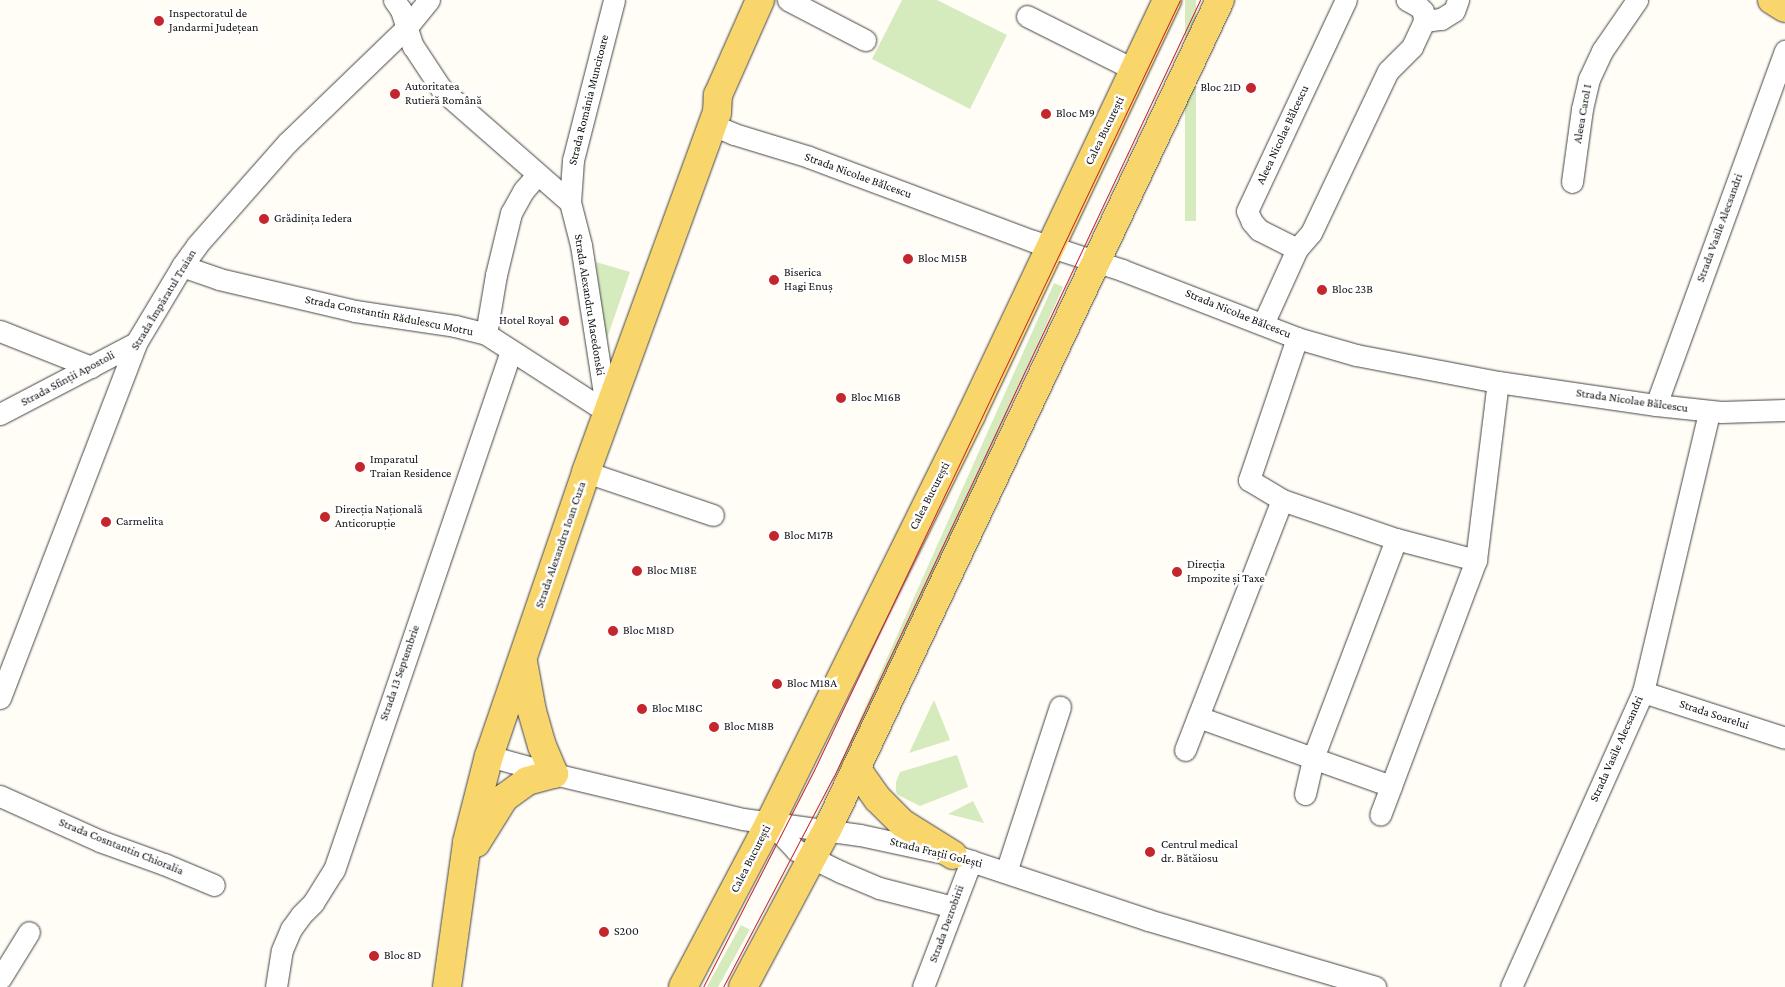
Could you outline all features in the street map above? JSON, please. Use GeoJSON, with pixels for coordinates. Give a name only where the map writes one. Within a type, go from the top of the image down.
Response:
{"type":"FeatureCollection","features":[{"type":"Feature","properties":{"kind":"main road","name":"Strada Alexandru Ioan Cuza"},"geometry":{"type":"LineString","coordinates":[[447,987],[473,815],[489,756],[607,412],[715,119],[718,94],[760,0]]}},
{"type":"Feature","properties":{"kind":"main road","name":"Strada Alexandru Ioan Cuza"},"geometry":{"type":"LineString","coordinates":[[715,119],[730,101],[779,0]]}},
{"type":"Feature","properties":{"kind":"main road","name":"Calea București"},"geometry":{"type":"LineString","coordinates":[[683,987],[770,822],[970,415],[1136,70],[1167,0]]}},
{"type":"Feature","properties":{"kind":"main road"},"geometry":{"type":"LineString","coordinates":[[743,987],[813,859],[1220,0]]}},
{"type":"Feature","properties":{"kind":"main road"},"geometry":{"type":"LineString","coordinates":[[1772,0],[1785,8]]}},
{"type":"Feature","properties":{"kind":"main road"},"geometry":{"type":"LineString","coordinates":[[465,862],[489,819],[504,798],[527,780],[554,774],[542,746],[532,711],[522,660]]}},
{"type":"Feature","properties":{"kind":"main road"},"geometry":{"type":"LineString","coordinates":[[856,768],[878,799],[902,823],[962,858]]}},
{"type":"Feature","properties":{"kind":"street"},"geometry":{"type":"LineString","coordinates":[[394,0],[401,10],[413,46],[442,90],[570,202]]}},
{"type":"Feature","properties":{"kind":"street","name":"Strada Împăratul Traian"},"geometry":{"type":"LineString","coordinates":[[0,698],[136,343],[182,266],[197,245],[287,143],[407,26],[429,0]]}},
{"type":"Feature","properties":{"kind":"street","name":"Strada România Muncitoare"},"geometry":{"type":"LineString","coordinates":[[570,202],[573,160],[614,0]]}},
{"type":"Feature","properties":{"kind":"street"},"geometry":{"type":"LineString","coordinates":[[788,0],[865,40]]}},
{"type":"Feature","properties":{"kind":"street","name":"Aleea Nicolae Bălcescu"},"geometry":{"type":"LineString","coordinates":[[1297,249],[1259,230],[1252,222],[1247,211],[1346,0]]}},
{"type":"Feature","properties":{"kind":"street"},"geometry":{"type":"LineString","coordinates":[[1263,324],[1297,249],[1311,233],[1388,72],[1412,47],[1424,21],[1423,12],[1418,6],[1407,0]]}},
{"type":"Feature","properties":{"kind":"street"},"geometry":{"type":"LineString","coordinates":[[1424,21],[1441,19],[1454,10],[1458,0]]}},
{"type":"Feature","properties":{"kind":"street","name":"Aleea Carol I"},"geometry":{"type":"LineString","coordinates":[[1572,182],[1582,109],[1589,79],[1602,51],[1638,0]]}},
{"type":"Feature","properties":{"kind":"street"},"geometry":{"type":"LineString","coordinates":[[1027,16],[1136,70]]}},
{"type":"Feature","properties":{"kind":"street","name":"Strada Vasile Alecsandri"},"geometry":{"type":"LineString","coordinates":[[1656,405],[1785,51]]}},
{"type":"Feature","properties":{"kind":"street","name":"Strada Nicolae Bălcescu"},"geometry":{"type":"LineString","coordinates":[[715,119],[734,134],[809,157],[1050,247],[1096,260],[1298,338],[1356,355],[1498,382],[1709,412],[1785,410]]}},
{"type":"Feature","properties":{"kind":"street"},"geometry":{"type":"LineString","coordinates":[[486,334],[496,275],[512,213],[524,190],[538,175]]}},
{"type":"Feature","properties":{"kind":"street","name":"Strada Alexandru Macedonski"},"geometry":{"type":"LineString","coordinates":[[570,202],[581,245],[607,412]]}},
{"type":"Feature","properties":{"kind":"street","name":"Strada Constantin Rădulescu Motru"},"geometry":{"type":"LineString","coordinates":[[182,266],[219,279],[346,309],[455,326],[486,334],[607,412]]}},
{"type":"Feature","properties":{"kind":"street"},"geometry":{"type":"LineString","coordinates":[[0,331],[91,368]]}},
{"type":"Feature","properties":{"kind":"street"},"geometry":{"type":"LineString","coordinates":[[1298,338],[1249,480],[1282,500],[1396,539],[1476,560]]}},
{"type":"Feature","properties":{"kind":"street","name":"Strada Sfinții Apostoli"},"geometry":{"type":"LineString","coordinates":[[0,414],[136,343]]}},
{"type":"Feature","properties":{"kind":"street","name":"Strada 13 Septembrie"},"geometry":{"type":"LineString","coordinates":[[276,987],[282,950],[291,930],[300,915],[313,903],[334,870],[511,351]]}},
{"type":"Feature","properties":{"kind":"street"},"geometry":{"type":"LineString","coordinates":[[1380,815],[1476,560],[1498,382]]}},
{"type":"Feature","properties":{"kind":"street","name":"Strada Vasile Alecsandri"},"geometry":{"type":"LineString","coordinates":[[1511,987],[1642,692],[1709,412]]}},
{"type":"Feature","properties":{"kind":"street"},"geometry":{"type":"LineString","coordinates":[[586,472],[713,515]]}},
{"type":"Feature","properties":{"kind":"street"},"geometry":{"type":"LineString","coordinates":[[1185,750],[1282,500]]}},
{"type":"Feature","properties":{"kind":"street"},"geometry":{"type":"LineString","coordinates":[[1305,794],[1312,758],[1396,539]]}},
{"type":"Feature","properties":{"kind":"street","name":"Strada Soarelui"},"geometry":{"type":"LineString","coordinates":[[1642,692],[1785,738]]}},
{"type":"Feature","properties":{"kind":"street"},"geometry":{"type":"LineString","coordinates":[[1006,872],[1060,707]]}},
{"type":"Feature","properties":{"kind":"street"},"geometry":{"type":"LineString","coordinates":[[1198,717],[1391,786]]}},
{"type":"Feature","properties":{"kind":"street","name":"Strada Frații Golești"},"geometry":{"type":"LineString","coordinates":[[489,756],[554,774],[743,819],[860,835],[962,858],[1148,920],[1375,987]]}},
{"type":"Feature","properties":{"kind":"street","name":"Strada Cosntantin Chioralia"},"geometry":{"type":"LineString","coordinates":[[0,796],[100,842],[164,864],[214,885]]}},
{"type":"Feature","properties":{"kind":"street"},"geometry":{"type":"LineString","coordinates":[[770,822],[796,850],[813,859],[879,888],[953,907]]}},
{"type":"Feature","properties":{"kind":"street","name":"Strada Dezrobirii"},"geometry":{"type":"LineString","coordinates":[[923,987],[953,907],[962,858]]}},
{"type":"Feature","properties":{"kind":"street"},"geometry":{"type":"LineString","coordinates":[[0,979],[29,932]]}},
{"type":"Feature","properties":{"kind":"green space"},"geometry":{"type":"Polygon","coordinates":[[[902,0],[937,0],[1007,35],[970,109],[872,59],[902,0]]]}},
{"type":"Feature","properties":{"kind":"green space"},"geometry":{"type":"Polygon","coordinates":[[[1185,0],[1196,0],[1196,221],[1185,221],[1185,0]]]}},
{"type":"Feature","properties":{"kind":"green space"},"geometry":{"type":"Polygon","coordinates":[[[596,262],[630,272],[606,341],[596,262]]]}},
{"type":"Feature","properties":{"kind":"green space"},"geometry":{"type":"Polygon","coordinates":[[[1054,283],[1063,287],[846,774],[837,770],[1054,283]]]}},
{"type":"Feature","properties":{"kind":"green space"},"geometry":{"type":"Polygon","coordinates":[[[934,700],[950,740],[909,753],[934,700]]]}},
{"type":"Feature","properties":{"kind":"green space"},"geometry":{"type":"Polygon","coordinates":[[[957,755],[968,787],[920,806],[898,795],[896,792],[896,782],[900,772],[957,755]]]}},
{"type":"Feature","properties":{"kind":"green space"},"geometry":{"type":"Polygon","coordinates":[[[973,801],[984,823],[948,814],[973,801]]]}},
{"type":"Feature","properties":{"kind":"green space"},"geometry":{"type":"Polygon","coordinates":[[[741,925],[750,930],[718,987],[707,986],[741,925]]]}},
{"type":"Feature","properties":{"kind":"tram line"},"geometry":{"type":"LineString","coordinates":[[703,987],[815,768],[1180,0]]}},
{"type":"Feature","properties":{"kind":"tram line"},"geometry":{"type":"LineString","coordinates":[[723,987],[834,776],[1200,0]]}},
{"type":"Feature","properties":{"kind":"place","name":"Inspectoratul de Jandarmi Județean"},"geometry":{"type":"Point","coordinates":[159,21]}},
{"type":"Feature","properties":{"kind":"place","name":"Bloc 21D"},"geometry":{"type":"Point","coordinates":[1251,88]}},
{"type":"Feature","properties":{"kind":"place","name":"Autoritatea Rutieră Română"},"geometry":{"type":"Point","coordinates":[395,94]}},
{"type":"Feature","properties":{"kind":"place","name":"Bloc M9"},"geometry":{"type":"Point","coordinates":[1046,114]}},
{"type":"Feature","properties":{"kind":"place","name":"Grădinița Iedera"},"geometry":{"type":"Point","coordinates":[264,219]}},
{"type":"Feature","properties":{"kind":"place","name":"Bloc M15B"},"geometry":{"type":"Point","coordinates":[908,259]}},
{"type":"Feature","properties":{"kind":"place","name":"Biserica Hagi Enuș"},"geometry":{"type":"Point","coordinates":[774,280]}},
{"type":"Feature","properties":{"kind":"place","name":"Bloc 23B"},"geometry":{"type":"Point","coordinates":[1322,290]}},
{"type":"Feature","properties":{"kind":"place","name":"Hotel Royal"},"geometry":{"type":"Point","coordinates":[564,321]}},
{"type":"Feature","properties":{"kind":"place","name":"Bloc M16B"},"geometry":{"type":"Point","coordinates":[841,398]}},
{"type":"Feature","properties":{"kind":"place","name":"Imparatul Traian Residence"},"geometry":{"type":"Point","coordinates":[360,467]}},
{"type":"Feature","properties":{"kind":"place","name":"Direcția Națională Anticorupție"},"geometry":{"type":"Point","coordinates":[325,517]}},
{"type":"Feature","properties":{"kind":"place","name":"Carmelita"},"geometry":{"type":"Point","coordinates":[106,522]}},
{"type":"Feature","properties":{"kind":"place","name":"Bloc M17B"},"geometry":{"type":"Point","coordinates":[774,536]}},
{"type":"Feature","properties":{"kind":"place","name":"Bloc M18E"},"geometry":{"type":"Point","coordinates":[637,571]}},
{"type":"Feature","properties":{"kind":"place","name":"Direcția Impozite și Taxe"},"geometry":{"type":"Point","coordinates":[1177,572]}},
{"type":"Feature","properties":{"kind":"place","name":"Bloc M18D"},"geometry":{"type":"Point","coordinates":[613,631]}},
{"type":"Feature","properties":{"kind":"place","name":"Bloc M18A"},"geometry":{"type":"Point","coordinates":[777,684]}},
{"type":"Feature","properties":{"kind":"place","name":"Bloc M18C"},"geometry":{"type":"Point","coordinates":[642,709]}},
{"type":"Feature","properties":{"kind":"place","name":"Bloc M18B"},"geometry":{"type":"Point","coordinates":[714,727]}},
{"type":"Feature","properties":{"kind":"place","name":"Centrul medical dr. Bătăiosu"},"geometry":{"type":"Point","coordinates":[1150,852]}},
{"type":"Feature","properties":{"kind":"place","name":"S200"},"geometry":{"type":"Point","coordinates":[604,932]}},
{"type":"Feature","properties":{"kind":"place","name":"Bloc 8D"},"geometry":{"type":"Point","coordinates":[374,956]}}]}
